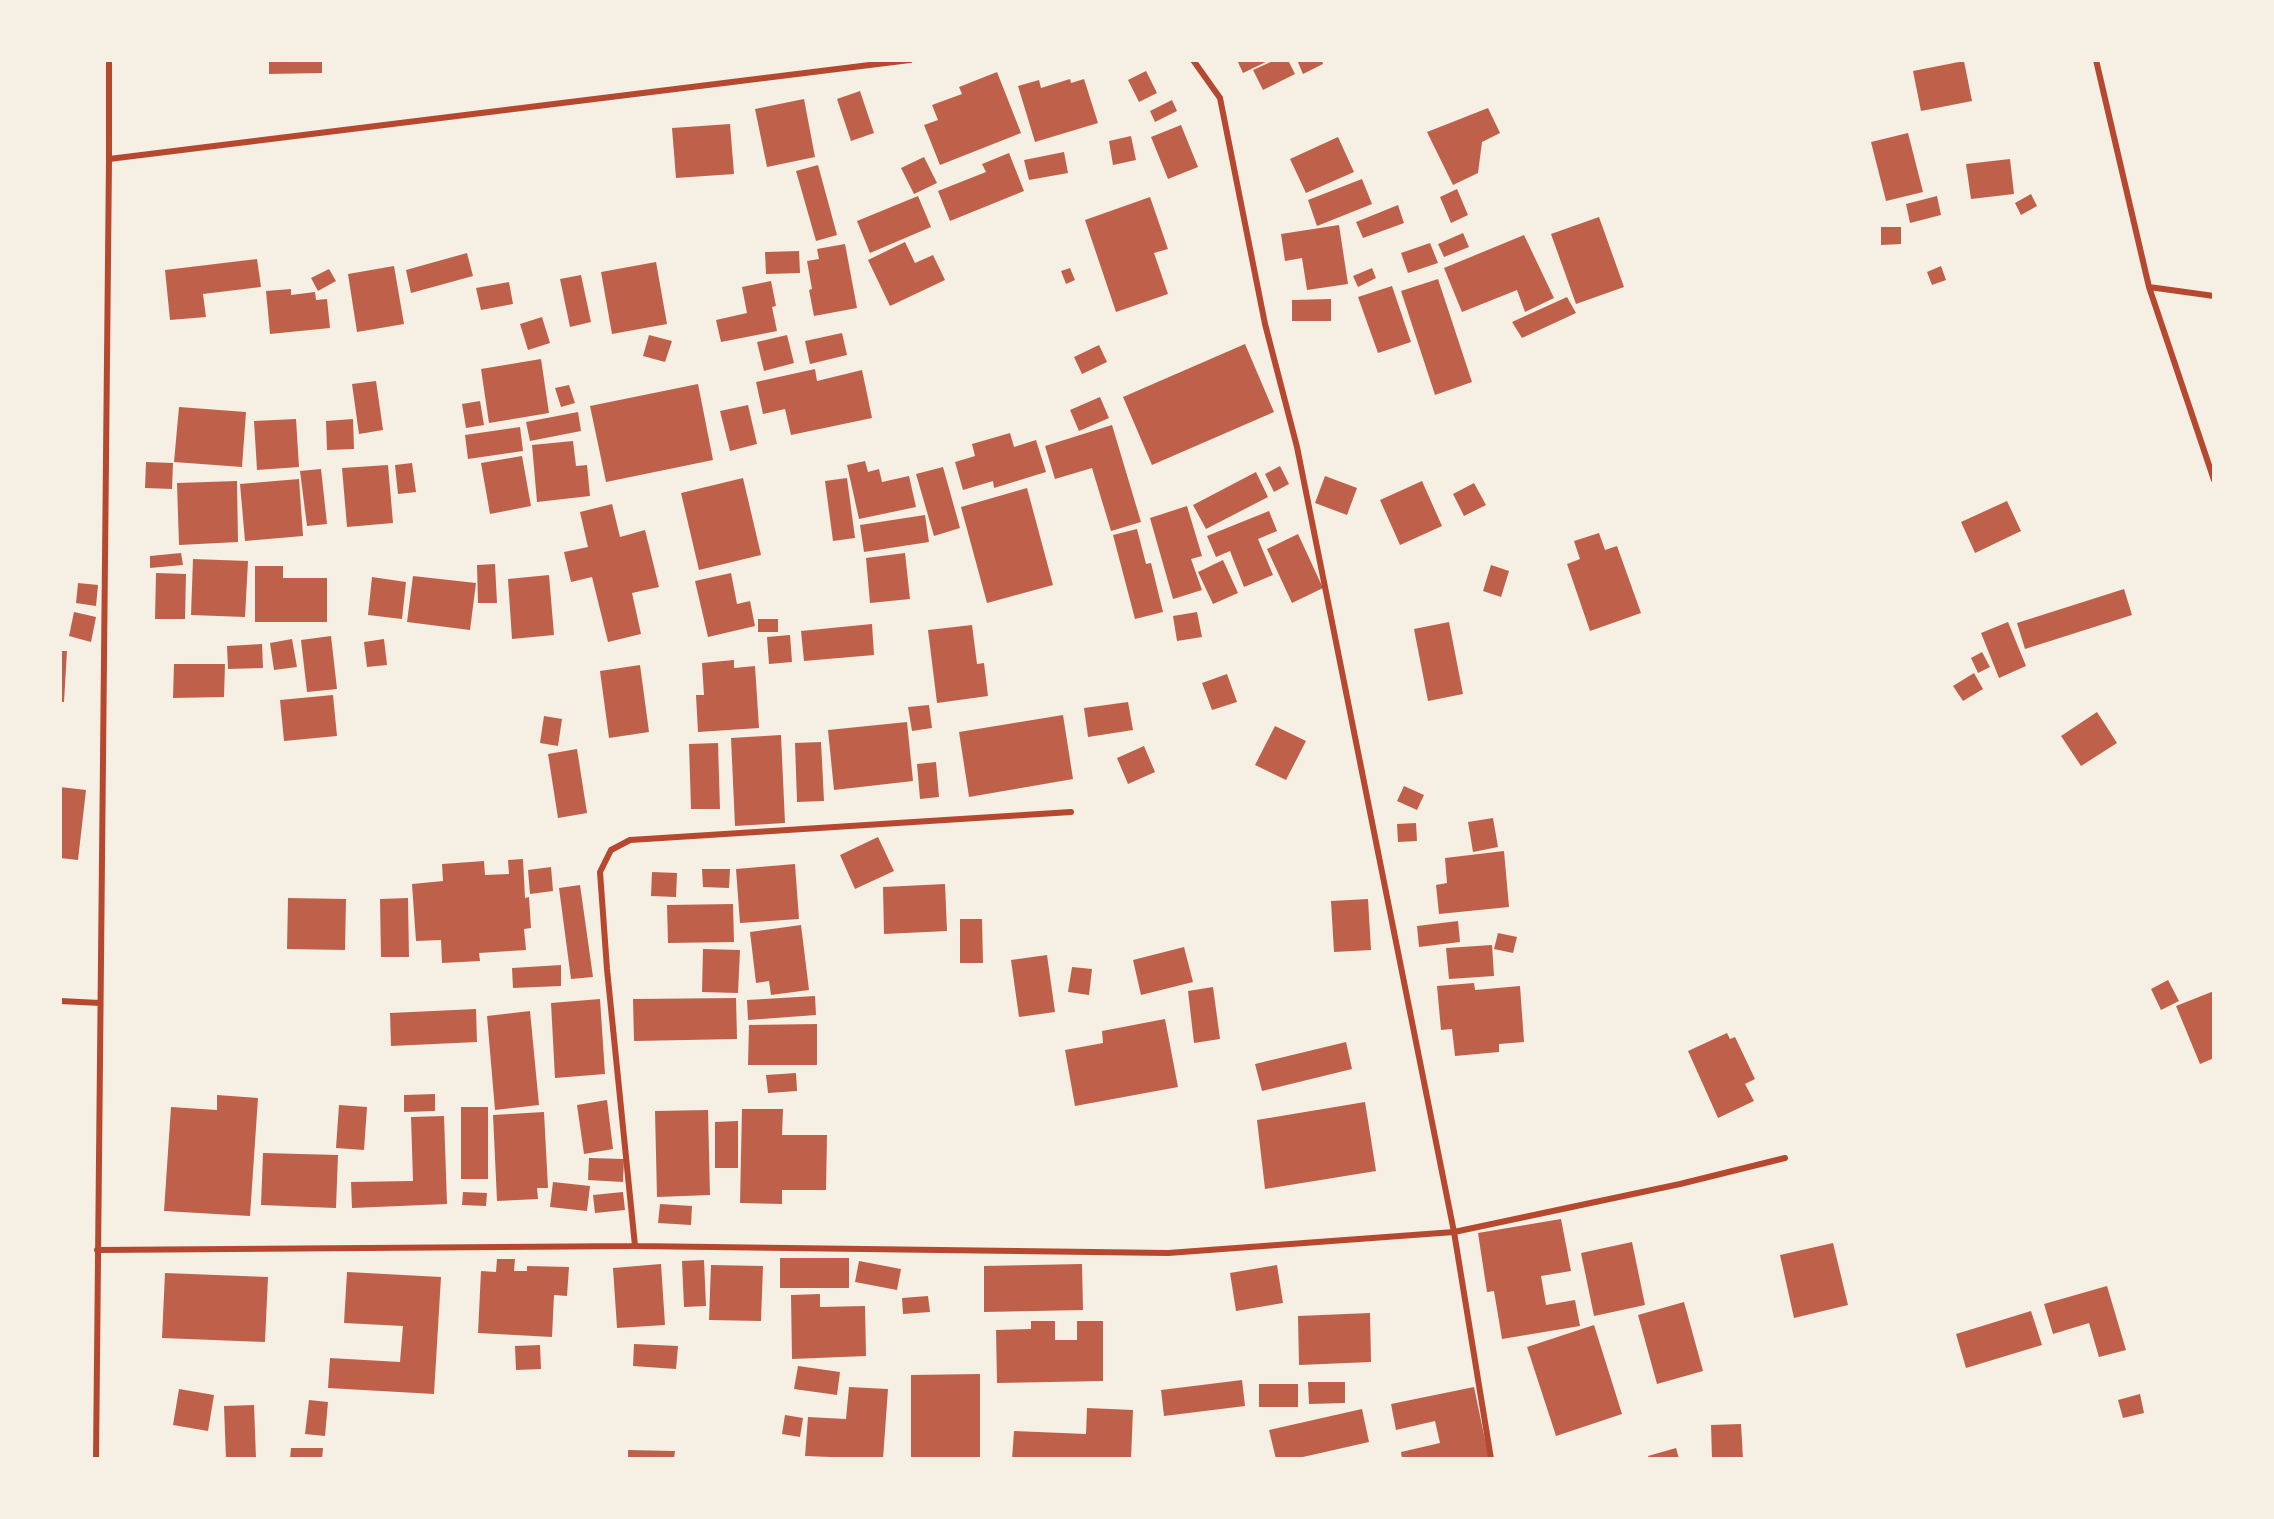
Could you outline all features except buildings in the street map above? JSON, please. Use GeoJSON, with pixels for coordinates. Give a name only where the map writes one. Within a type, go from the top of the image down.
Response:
{"type":"FeatureCollection","features":[{"type":"Feature","properties":{"kind":"street"},"geometry":{"type":"LineString","coordinates":[[96,1459],[110,159],[109,60]]}},
{"type":"Feature","properties":{"kind":"street"},"geometry":{"type":"LineString","coordinates":[[110,159],[909,60]]}},
{"type":"Feature","properties":{"kind":"street"},"geometry":{"type":"LineString","coordinates":[[1193,60],[1220,98],[1265,324],[1297,447],[1454,1232],[1491,1459]]}},
{"type":"Feature","properties":{"kind":"street"},"geometry":{"type":"LineString","coordinates":[[2096,60],[2149,287],[2214,480]]}},
{"type":"Feature","properties":{"kind":"street"},"geometry":{"type":"LineString","coordinates":[[2149,287],[2214,296]]}},
{"type":"Feature","properties":{"kind":"street"},"geometry":{"type":"LineString","coordinates":[[635,1246],[607,969],[600,872],[611,850],[630,840],[1071,812]]}},
{"type":"Feature","properties":{"kind":"street"},"geometry":{"type":"LineString","coordinates":[[60,1001],[100,1003]]}},
{"type":"Feature","properties":{"kind":"street"},"geometry":{"type":"LineString","coordinates":[[97,1250],[635,1246],[1168,1253],[1454,1232],[1680,1184],[1785,1158]]}}]}
